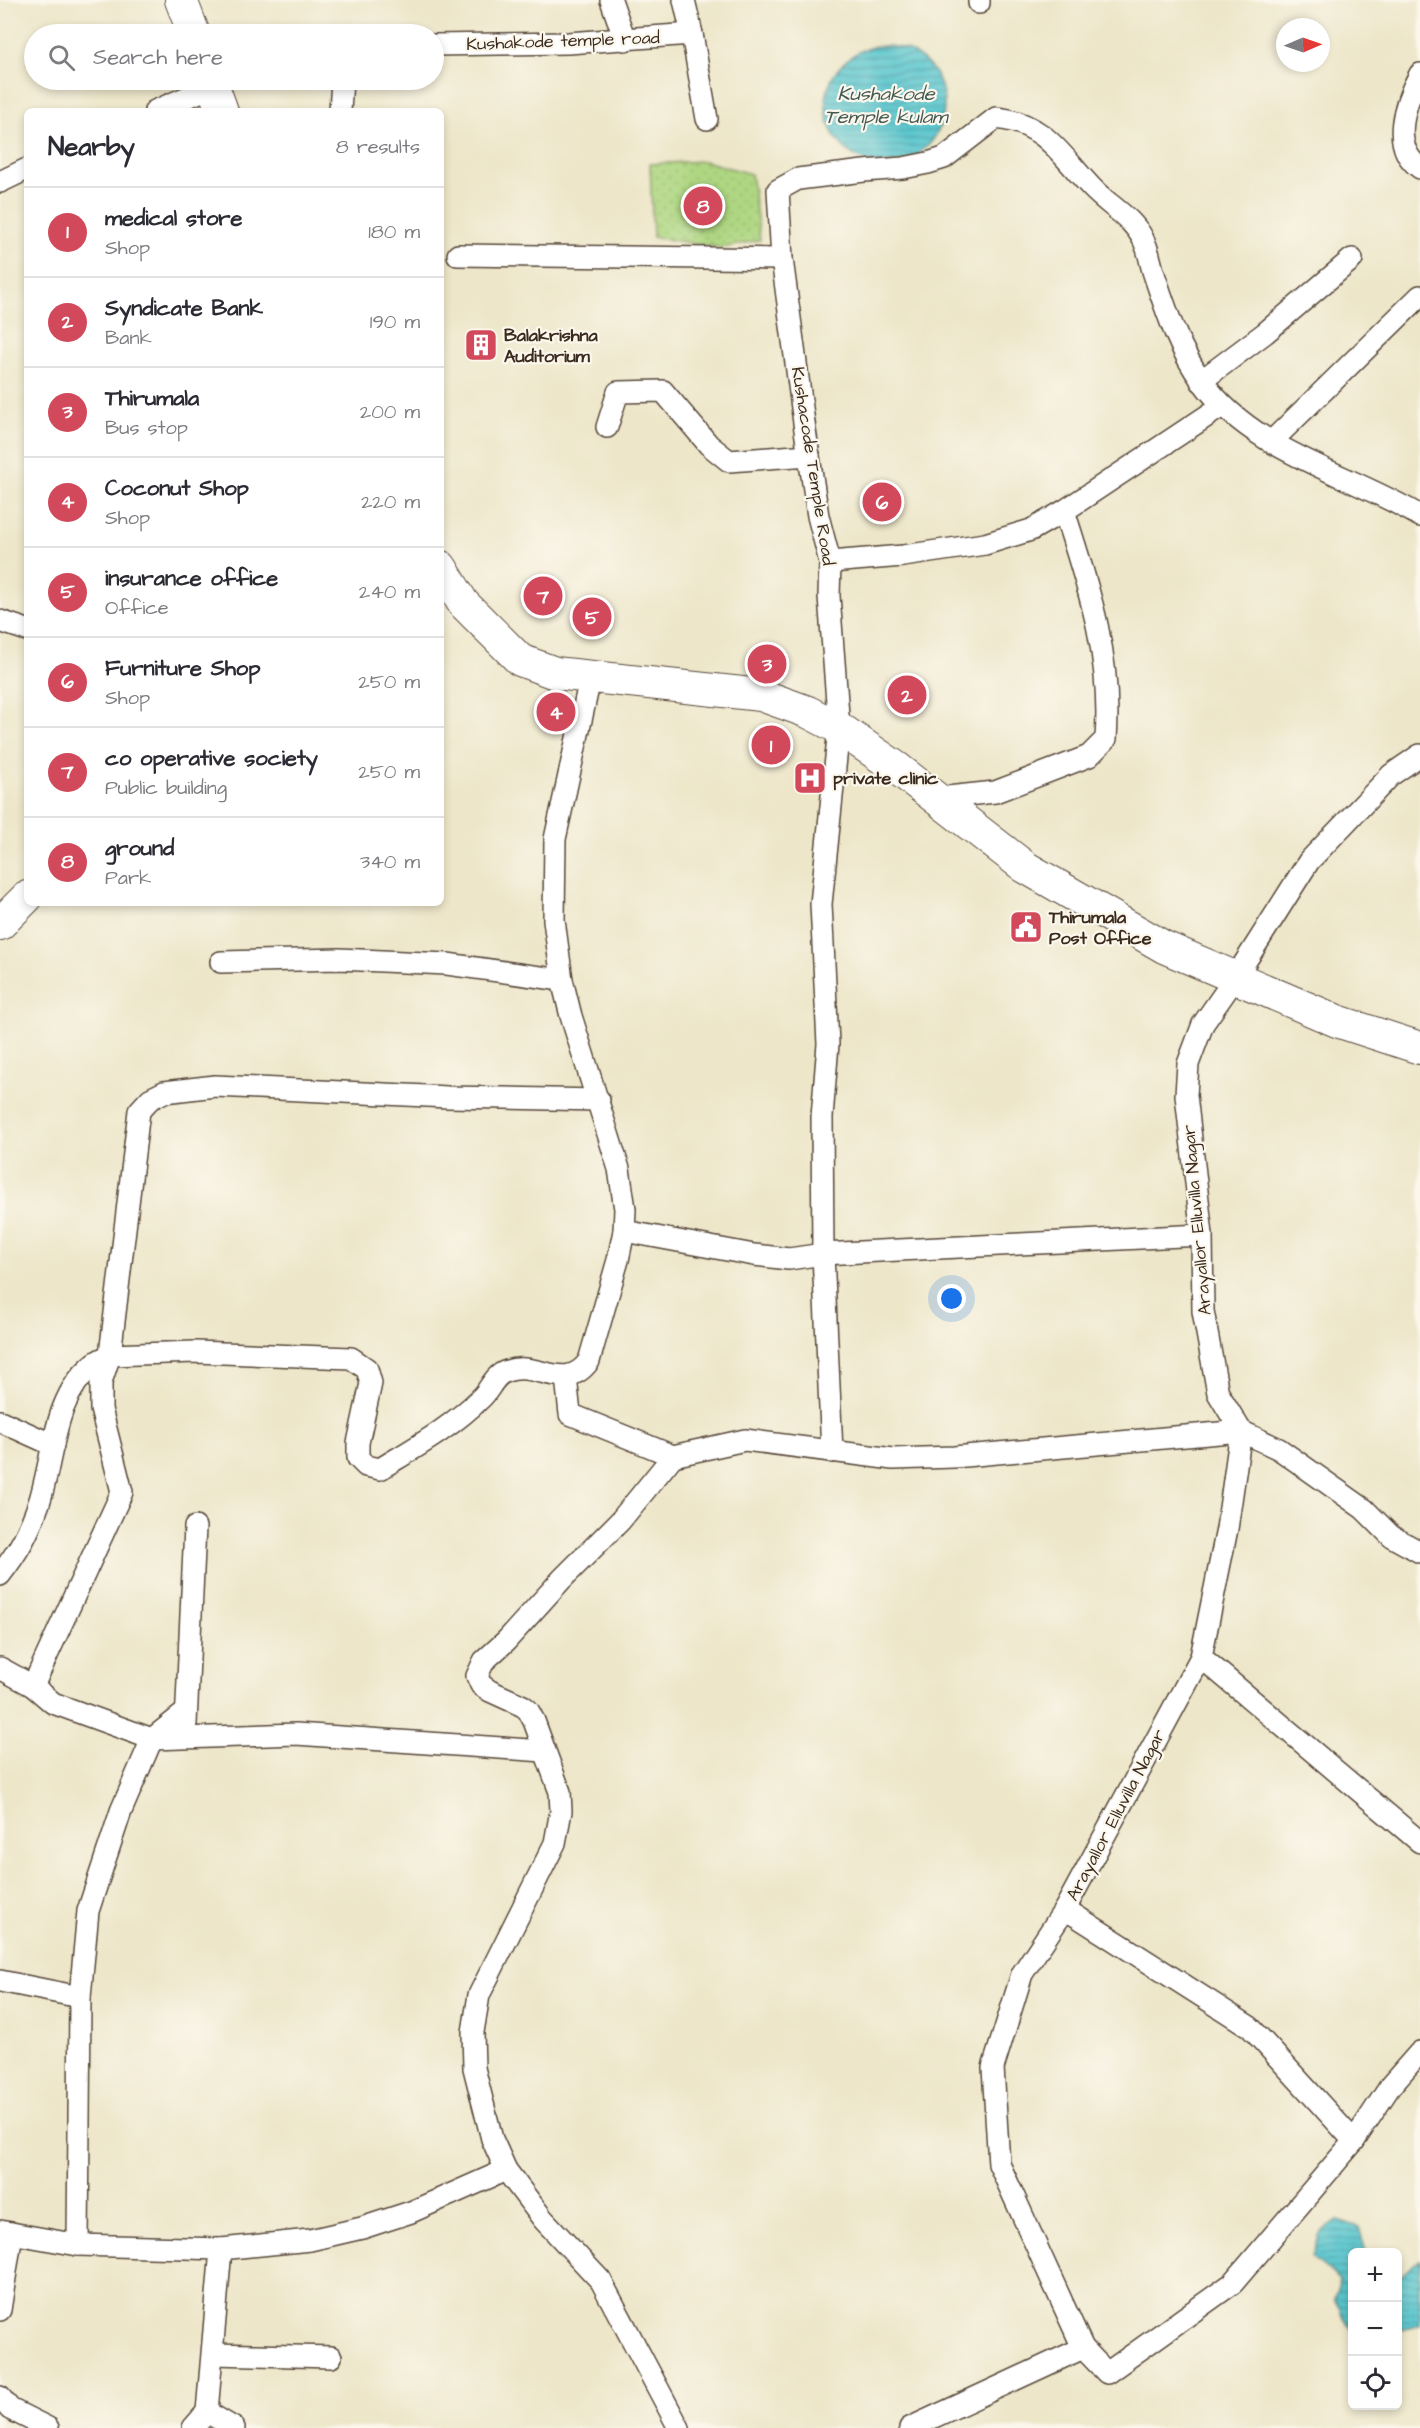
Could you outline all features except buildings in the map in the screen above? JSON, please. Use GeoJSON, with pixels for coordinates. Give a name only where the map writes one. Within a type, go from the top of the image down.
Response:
{"type":"FeatureCollection","features":[{"type":"Feature","properties":{"kind":"main road"},"geometry":{"type":"LineString","coordinates":[[181,0],[190,24]]}},
{"type":"Feature","properties":{"kind":"main road"},"geometry":{"type":"LineString","coordinates":[[444,572],[463,603],[520,660],[555,673],[761,695],[808,712],[839,728],[938,798],[1026,867],[1164,947],[1336,1021],[1420,1048]]}},
{"type":"Feature","properties":{"kind":"main road"},"geometry":{"type":"LineString","coordinates":[[0,924],[24,900]]}},
{"type":"Feature","properties":{"kind":"street"},"geometry":{"type":"LineString","coordinates":[[611,0],[625,40]]}},
{"type":"Feature","properties":{"kind":"street"},"geometry":{"type":"LineString","coordinates":[[684,0],[707,118]]}},
{"type":"Feature","properties":{"kind":"street","name":"Kushakode temple road"},"geometry":{"type":"LineString","coordinates":[[444,45],[625,40],[692,34]]}},
{"type":"Feature","properties":{"kind":"street"},"geometry":{"type":"LineString","coordinates":[[1420,74],[1405,109],[1402,143],[1410,161],[1420,168]]}},
{"type":"Feature","properties":{"kind":"street"},"geometry":{"type":"LineString","coordinates":[[340,108],[341,90]]}},
{"type":"Feature","properties":{"kind":"street"},"geometry":{"type":"LineString","coordinates":[[164,108],[215,92]]}},
{"type":"Feature","properties":{"kind":"street","name":"Kushacode Temple Road"},"geometry":{"type":"LineString","coordinates":[[832,1452],[823,1254],[822,1117],[828,1044],[821,904],[839,728],[829,596],[830,562],[818,516],[809,455],[782,259],[778,190],[798,179],[903,168],[944,158],[996,118],[1012,119],[1029,126],[1062,152],[1092,189],[1138,229],[1145,242],[1153,271],[1185,355],[1201,381]]}},
{"type":"Feature","properties":{"kind":"street"},"geometry":{"type":"LineString","coordinates":[[0,182],[24,170]]}},
{"type":"Feature","properties":{"kind":"street"},"geometry":{"type":"LineString","coordinates":[[458,255],[782,259]]}},
{"type":"Feature","properties":{"kind":"street"},"geometry":{"type":"LineString","coordinates":[[1352,259],[1265,333],[1201,381],[1222,406],[1243,424],[1286,450],[1399,503],[1420,516]]}},
{"type":"Feature","properties":{"kind":"street"},"geometry":{"type":"LineString","coordinates":[[1272,441],[1420,296]]}},
{"type":"Feature","properties":{"kind":"street"},"geometry":{"type":"LineString","coordinates":[[607,427],[618,392],[663,391],[709,446],[729,461],[809,455]]}},
{"type":"Feature","properties":{"kind":"street"},"geometry":{"type":"LineString","coordinates":[[830,562],[903,556],[985,544],[1031,530],[1064,511],[1222,406]]}},
{"type":"Feature","properties":{"kind":"street"},"geometry":{"type":"LineString","coordinates":[[938,798],[995,792],[1089,756],[1106,739],[1108,711],[1105,662],[1095,607],[1064,511]]}},
{"type":"Feature","properties":{"kind":"street"},"geometry":{"type":"LineString","coordinates":[[0,621],[24,629]]}},
{"type":"Feature","properties":{"kind":"street"},"geometry":{"type":"LineString","coordinates":[[0,1575],[21,1547],[39,1502],[66,1400],[76,1383],[95,1363],[110,1355],[195,1352],[351,1358],[367,1369],[371,1383],[358,1443],[358,1458],[366,1466],[380,1469],[446,1429],[483,1395],[495,1378],[508,1371],[523,1369],[566,1377],[582,1370],[589,1361],[618,1260],[624,1231],[625,1209],[619,1169],[562,980],[554,920],[555,839],[590,678]]}},
{"type":"Feature","properties":{"kind":"street","name":"Arayallor Elluvilla Nagar"},"geometry":{"type":"LineString","coordinates":[[1354,2141],[1250,2027],[1065,1909],[1201,1657],[1227,1529],[1241,1431],[1218,1393],[1203,1311],[1202,1235],[1186,1095],[1188,1064],[1203,1024],[1309,861],[1391,775],[1420,755]]}},
{"type":"Feature","properties":{"kind":"street"},"geometry":{"type":"LineString","coordinates":[[221,962],[339,959],[436,964],[562,980]]}},
{"type":"Feature","properties":{"kind":"street"},"geometry":{"type":"LineString","coordinates":[[33,1686],[122,1492],[101,1409],[101,1382],[110,1355],[138,1112],[150,1099],[164,1092],[215,1086],[448,1097],[599,1100]]}},
{"type":"Feature","properties":{"kind":"street"},"geometry":{"type":"LineString","coordinates":[[624,1231],[766,1257],[789,1259],[823,1254],[1202,1235]]}},
{"type":"Feature","properties":{"kind":"street"},"geometry":{"type":"LineString","coordinates":[[566,1377],[570,1414],[673,1456],[745,1440],[893,1459],[954,1457],[1241,1431],[1279,1449],[1364,1509],[1391,1536],[1420,1551]]}},
{"type":"Feature","properties":{"kind":"street"},"geometry":{"type":"LineString","coordinates":[[0,1421],[53,1445]]}},
{"type":"Feature","properties":{"kind":"street"},"geometry":{"type":"LineString","coordinates":[[673,1456],[620,1521],[479,1668],[477,1676],[481,1684],[528,1710],[560,1792],[561,1811],[555,1843],[479,1995],[473,2032],[474,2068],[492,2139],[506,2170],[543,2219],[601,2281],[679,2428]]}},
{"type":"Feature","properties":{"kind":"street"},"geometry":{"type":"LineString","coordinates":[[185,1738],[195,1527]]}},
{"type":"Feature","properties":{"kind":"street"},"geometry":{"type":"LineString","coordinates":[[1201,1657],[1420,1842]]}},
{"type":"Feature","properties":{"kind":"street"},"geometry":{"type":"LineString","coordinates":[[0,1668],[33,1686],[53,1703],[153,1739],[296,1734],[544,1751]]}},
{"type":"Feature","properties":{"kind":"street"},"geometry":{"type":"LineString","coordinates":[[78,2246],[80,1997],[88,1911],[121,1811],[153,1739],[186,1712]]}},
{"type":"Feature","properties":{"kind":"street"},"geometry":{"type":"LineString","coordinates":[[1065,1909],[1022,1974],[993,2068],[999,2164],[1083,2348],[1107,2373],[1233,2283],[1354,2141],[1391,2085],[1420,2052]]}},
{"type":"Feature","properties":{"kind":"street"},"geometry":{"type":"LineString","coordinates":[[0,1981],[80,1997]]}},
{"type":"Feature","properties":{"kind":"street"},"geometry":{"type":"LineString","coordinates":[[0,2310],[6,2232],[78,2246],[221,2249],[310,2240],[362,2228],[411,2212],[506,2170]]}},
{"type":"Feature","properties":{"kind":"street"},"geometry":{"type":"LineString","coordinates":[[193,2428],[207,2412],[221,2249]]}},
{"type":"Feature","properties":{"kind":"street"},"geometry":{"type":"LineString","coordinates":[[910,2428],[1083,2348]]}},
{"type":"Feature","properties":{"kind":"street"},"geometry":{"type":"LineString","coordinates":[[213,2354],[332,2357]]}},
{"type":"Feature","properties":{"kind":"street"},"geometry":{"type":"LineString","coordinates":[[0,2397],[10,2409],[48,2428]]}},
{"type":"Feature","properties":{"kind":"street"},"geometry":{"type":"LineString","coordinates":[[207,2412],[234,2428]]}},
{"type":"Feature","properties":{"kind":"green space"},"geometry":{"type":"Polygon","coordinates":[[[704,161],[751,174],[760,240],[722,248],[653,237],[650,164],[704,161]]]}},
{"type":"Feature","properties":{"kind":"water","name":"Kushakode Temple kulam"},"geometry":{"type":"Polygon","coordinates":[[[885,46],[908,50],[927,63],[940,82],[944,105],[940,128],[927,147],[908,160],[885,164],[862,160],[843,147],[830,128],[826,105],[830,82],[843,63],[862,50],[885,46]]]}},
{"type":"Feature","properties":{"kind":"water"},"geometry":{"type":"Polygon","coordinates":[[[1338,2220],[1359,2227],[1365,2248],[1348,2248],[1348,2323],[1334,2299],[1340,2280],[1312,2257],[1320,2233],[1338,2220]]]}},
{"type":"Feature","properties":{"kind":"water"},"geometry":{"type":"Polygon","coordinates":[[[1420,2259],[1420,2325],[1402,2330],[1402,2302],[1402,2275],[1420,2259]]]}},
{"type":"Feature","properties":{"kind":"place","name":"ground"},"geometry":{"type":"Point","coordinates":[703,206]}},
{"type":"Feature","properties":{"kind":"place","name":"Balakrishna Auditorium"},"geometry":{"type":"Point","coordinates":[481,345]}},
{"type":"Feature","properties":{"kind":"place","name":"Furniture Shop"},"geometry":{"type":"Point","coordinates":[882,502]}},
{"type":"Feature","properties":{"kind":"place","name":"co operative society"},"geometry":{"type":"Point","coordinates":[543,596]}},
{"type":"Feature","properties":{"kind":"place","name":"insurance office"},"geometry":{"type":"Point","coordinates":[592,617]}},
{"type":"Feature","properties":{"kind":"place","name":"Thirumala"},"geometry":{"type":"Point","coordinates":[767,664]}},
{"type":"Feature","properties":{"kind":"place","name":"Syndicate Bank"},"geometry":{"type":"Point","coordinates":[907,695]}},
{"type":"Feature","properties":{"kind":"place","name":"Coconut Shop"},"geometry":{"type":"Point","coordinates":[556,712]}},
{"type":"Feature","properties":{"kind":"place","name":"medical store"},"geometry":{"type":"Point","coordinates":[771,745]}},
{"type":"Feature","properties":{"kind":"place","name":"private clinic"},"geometry":{"type":"Point","coordinates":[810,778]}},
{"type":"Feature","properties":{"kind":"place","name":"Thirumala Post Office"},"geometry":{"type":"Point","coordinates":[1026,927]}}]}
